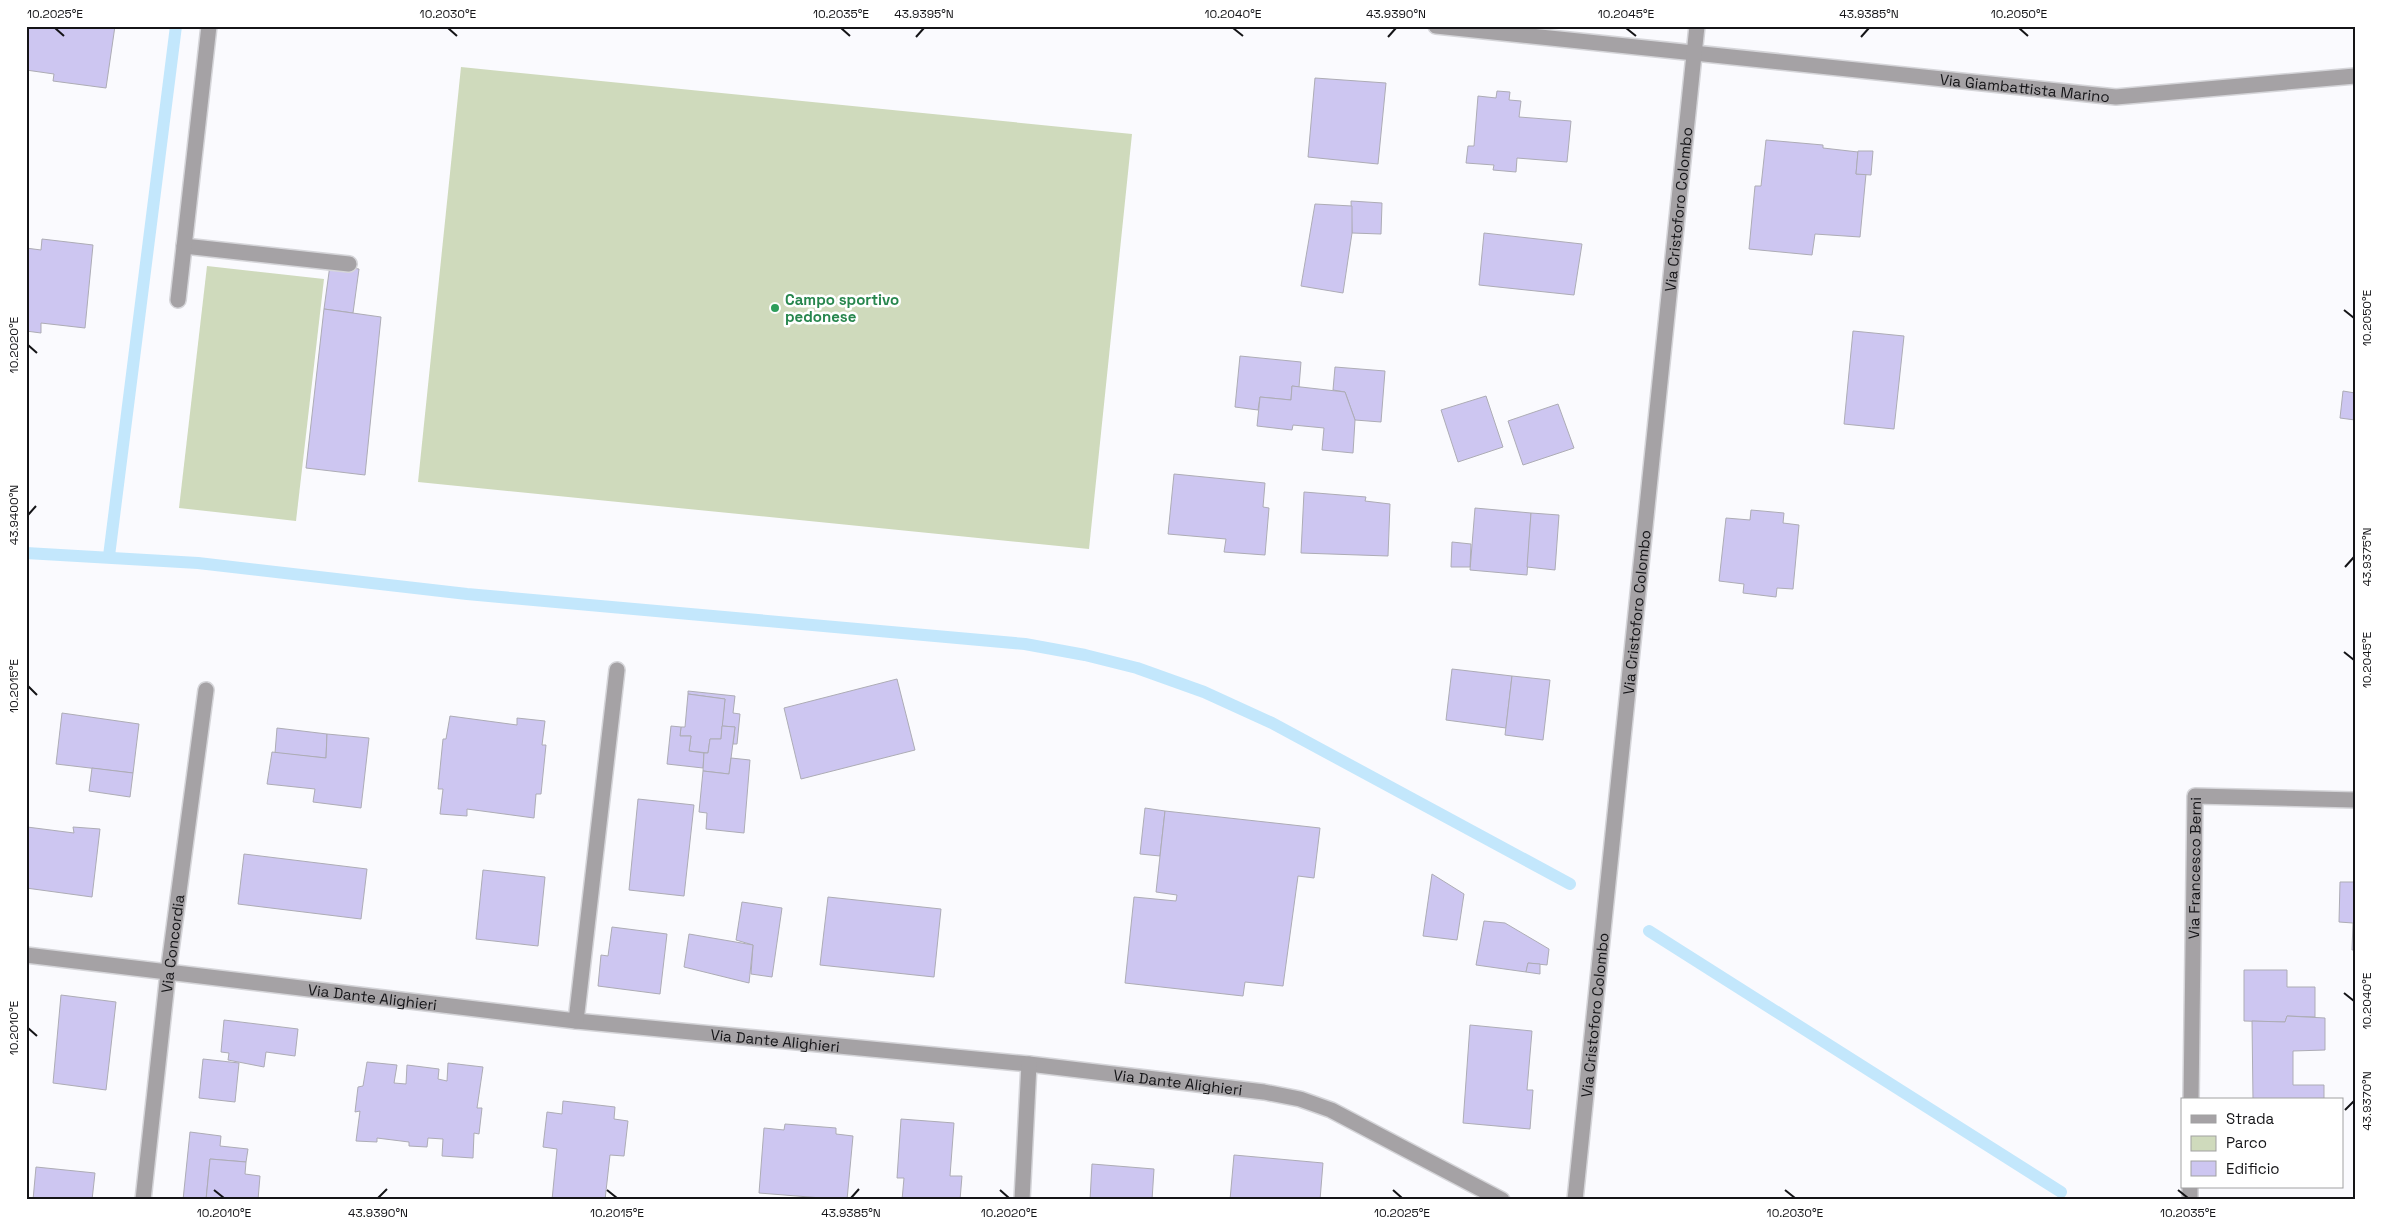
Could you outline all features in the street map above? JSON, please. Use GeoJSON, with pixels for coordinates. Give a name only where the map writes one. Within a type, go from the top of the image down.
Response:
{"type":"FeatureCollection","features":[{"type":"Feature","properties":{"kind":"street"},"geometry":{"type":"LineString","coordinates":[[178,300],[209,26]]}},
{"type":"Feature","properties":{"kind":"street","name":"Via Giambattista Marino"},"geometry":{"type":"LineString","coordinates":[[1436,26],[2116,97],[2355,76]]}},
{"type":"Feature","properties":{"kind":"street","name":"Via Cristoforo Colombo"},"geometry":{"type":"LineString","coordinates":[[1575,1200],[1697,26]]}},
{"type":"Feature","properties":{"kind":"street"},"geometry":{"type":"LineString","coordinates":[[184,246],[349,264]]}},
{"type":"Feature","properties":{"kind":"street"},"geometry":{"type":"LineString","coordinates":[[576,1021],[617,670]]}},
{"type":"Feature","properties":{"kind":"street","name":"Via Concordia"},"geometry":{"type":"LineString","coordinates":[[143,1200],[168,973],[206,690]]}},
{"type":"Feature","properties":{"kind":"street","name":"Via Francesco Berni"},"geometry":{"type":"LineString","coordinates":[[2191,1098],[2196,796],[2355,800]]}},
{"type":"Feature","properties":{"kind":"street","name":"Via Dante Alighieri"},"geometry":{"type":"LineString","coordinates":[[26,955],[576,1021],[1029,1064],[1264,1092],[1300,1099],[1362,1125],[1502,1200]]}},
{"type":"Feature","properties":{"kind":"street"},"geometry":{"type":"LineString","coordinates":[[1022,1200],[1029,1064]]}},
{"type":"Feature","properties":{"kind":"green space","name":"Campo sportivo pedonese"},"geometry":{"type":"Polygon","coordinates":[[[461,67],[1132,134],[1089,549],[418,482],[461,67]]]}},
{"type":"Feature","properties":{"kind":"green space"},"geometry":{"type":"Polygon","coordinates":[[[207,266],[324,279],[296,521],[179,508],[207,266]]]}},
{"type":"Feature","properties":{"kind":"building"},"geometry":{"type":"Polygon","coordinates":[[[26,26],[115,26],[106,88],[53,81],[54,74],[26,70],[26,26]]]}},
{"type":"Feature","properties":{"kind":"building"},"geometry":{"type":"Polygon","coordinates":[[[1315,78],[1386,83],[1378,164],[1308,157],[1315,78]]]}},
{"type":"Feature","properties":{"kind":"building"},"geometry":{"type":"Polygon","coordinates":[[[1497,91],[1510,92],[1509,100],[1521,101],[1519,117],[1571,121],[1567,162],[1517,158],[1516,172],[1493,170],[1494,165],[1466,163],[1468,146],[1474,146],[1478,96],[1496,98],[1497,91]]]}},
{"type":"Feature","properties":{"kind":"building"},"geometry":{"type":"Polygon","coordinates":[[[1766,140],[1823,145],[1823,148],[1858,152],[1856,174],[1866,174],[1860,237],[1815,234],[1812,255],[1749,249],[1755,186],[1761,186],[1766,140]]]}},
{"type":"Feature","properties":{"kind":"building"},"geometry":{"type":"Polygon","coordinates":[[[1858,151],[1873,151],[1871,175],[1856,174],[1858,151]]]}},
{"type":"Feature","properties":{"kind":"building"},"geometry":{"type":"Polygon","coordinates":[[[1351,201],[1382,203],[1381,234],[1352,233],[1351,201]]]}},
{"type":"Feature","properties":{"kind":"building"},"geometry":{"type":"Polygon","coordinates":[[[1315,204],[1352,206],[1352,233],[1343,293],[1301,286],[1315,204]]]}},
{"type":"Feature","properties":{"kind":"building"},"geometry":{"type":"Polygon","coordinates":[[[1484,233],[1582,244],[1574,295],[1479,285],[1484,233]]]}},
{"type":"Feature","properties":{"kind":"building"},"geometry":{"type":"Polygon","coordinates":[[[42,239],[93,245],[85,328],[41,323],[41,333],[26,331],[26,248],[41,250],[42,239]]]}},
{"type":"Feature","properties":{"kind":"building"},"geometry":{"type":"Polygon","coordinates":[[[330,265],[359,269],[353,313],[324,309],[330,265]]]}},
{"type":"Feature","properties":{"kind":"building"},"geometry":{"type":"Polygon","coordinates":[[[324,309],[381,317],[365,475],[306,468],[324,309]]]}},
{"type":"Feature","properties":{"kind":"building"},"geometry":{"type":"Polygon","coordinates":[[[1853,331],[1904,336],[1894,429],[1844,424],[1853,331]]]}},
{"type":"Feature","properties":{"kind":"building"},"geometry":{"type":"Polygon","coordinates":[[[1240,356],[1301,362],[1299,387],[1292,386],[1291,400],[1260,397],[1258,410],[1235,407],[1240,356]]]}},
{"type":"Feature","properties":{"kind":"building"},"geometry":{"type":"Polygon","coordinates":[[[1335,367],[1385,371],[1381,422],[1355,420],[1345,392],[1333,390],[1335,367]]]}},
{"type":"Feature","properties":{"kind":"building"},"geometry":{"type":"Polygon","coordinates":[[[1292,386],[1345,392],[1355,420],[1353,453],[1322,450],[1324,428],[1293,425],[1292,430],[1257,426],[1260,397],[1291,400],[1292,386]]]}},
{"type":"Feature","properties":{"kind":"building"},"geometry":{"type":"Polygon","coordinates":[[[2343,391],[2355,393],[2355,420],[2340,418],[2343,391]]]}},
{"type":"Feature","properties":{"kind":"building"},"geometry":{"type":"Polygon","coordinates":[[[1486,396],[1503,447],[1458,462],[1441,410],[1486,396]]]}},
{"type":"Feature","properties":{"kind":"building"},"geometry":{"type":"Polygon","coordinates":[[[1558,404],[1574,448],[1523,465],[1508,421],[1558,404]]]}},
{"type":"Feature","properties":{"kind":"building"},"geometry":{"type":"Polygon","coordinates":[[[1174,474],[1265,483],[1263,507],[1269,508],[1265,555],[1224,552],[1226,539],[1168,534],[1174,474]]]}},
{"type":"Feature","properties":{"kind":"building"},"geometry":{"type":"Polygon","coordinates":[[[1304,492],[1366,497],[1365,501],[1390,504],[1388,556],[1301,553],[1304,492]]]}},
{"type":"Feature","properties":{"kind":"building"},"geometry":{"type":"Polygon","coordinates":[[[1475,508],[1531,513],[1527,575],[1470,570],[1475,508]]]}},
{"type":"Feature","properties":{"kind":"building"},"geometry":{"type":"Polygon","coordinates":[[[1751,510],[1784,513],[1783,523],[1799,525],[1793,589],[1777,588],[1776,597],[1743,593],[1744,584],[1719,581],[1726,518],[1750,520],[1751,510]]]}},
{"type":"Feature","properties":{"kind":"building"},"geometry":{"type":"Polygon","coordinates":[[[1531,513],[1559,515],[1555,570],[1527,567],[1531,513]]]}},
{"type":"Feature","properties":{"kind":"building"},"geometry":{"type":"Polygon","coordinates":[[[1452,542],[1471,544],[1470,567],[1451,567],[1452,542]]]}},
{"type":"Feature","properties":{"kind":"building"},"geometry":{"type":"Polygon","coordinates":[[[1452,669],[1512,676],[1506,728],[1446,720],[1452,669]]]}},
{"type":"Feature","properties":{"kind":"building"},"geometry":{"type":"Polygon","coordinates":[[[1512,676],[1550,680],[1543,740],[1505,735],[1512,676]]]}},
{"type":"Feature","properties":{"kind":"building"},"geometry":{"type":"Polygon","coordinates":[[[897,679],[915,750],[801,779],[784,708],[897,679]]]}},
{"type":"Feature","properties":{"kind":"building"},"geometry":{"type":"Polygon","coordinates":[[[688,691],[735,696],[733,713],[740,714],[737,744],[733,744],[735,727],[722,726],[725,699],[688,694],[688,691]]]}},
{"type":"Feature","properties":{"kind":"building"},"geometry":{"type":"Polygon","coordinates":[[[688,694],[725,699],[721,739],[710,739],[708,753],[689,751],[691,736],[680,736],[681,727],[685,727],[688,694]]]}},
{"type":"Feature","properties":{"kind":"building"},"geometry":{"type":"Polygon","coordinates":[[[62,713],[139,724],[133,773],[56,764],[62,713]]]}},
{"type":"Feature","properties":{"kind":"building"},"geometry":{"type":"Polygon","coordinates":[[[450,716],[517,725],[517,718],[545,721],[542,745],[546,745],[541,794],[536,794],[534,818],[467,809],[467,816],[440,814],[443,789],[438,789],[443,739],[446,739],[450,716]]]}},
{"type":"Feature","properties":{"kind":"building"},"geometry":{"type":"Polygon","coordinates":[[[671,726],[681,727],[680,736],[691,736],[689,751],[704,753],[703,768],[667,764],[671,726]]]}},
{"type":"Feature","properties":{"kind":"building"},"geometry":{"type":"Polygon","coordinates":[[[722,726],[735,727],[729,774],[703,771],[704,753],[708,753],[710,739],[721,739],[722,726]]]}},
{"type":"Feature","properties":{"kind":"building"},"geometry":{"type":"Polygon","coordinates":[[[277,728],[327,734],[326,758],[275,753],[277,728]]]}},
{"type":"Feature","properties":{"kind":"building"},"geometry":{"type":"Polygon","coordinates":[[[327,734],[369,738],[361,808],[313,802],[315,789],[267,784],[272,752],[326,758],[327,734]]]}},
{"type":"Feature","properties":{"kind":"building"},"geometry":{"type":"Polygon","coordinates":[[[731,758],[750,760],[744,833],[706,829],[707,813],[699,812],[703,771],[729,774],[731,758]]]}},
{"type":"Feature","properties":{"kind":"building"},"geometry":{"type":"Polygon","coordinates":[[[92,768],[133,773],[130,797],[89,791],[92,768]]]}},
{"type":"Feature","properties":{"kind":"building"},"geometry":{"type":"Polygon","coordinates":[[[638,799],[694,805],[684,896],[629,890],[638,799]]]}},
{"type":"Feature","properties":{"kind":"building"},"geometry":{"type":"Polygon","coordinates":[[[1145,808],[1165,811],[1160,856],[1140,854],[1145,808]]]}},
{"type":"Feature","properties":{"kind":"building"},"geometry":{"type":"Polygon","coordinates":[[[1165,811],[1320,828],[1314,878],[1298,876],[1283,986],[1245,982],[1243,996],[1125,983],[1134,897],[1176,901],[1177,895],[1156,892],[1165,811]]]}},
{"type":"Feature","properties":{"kind":"building"},"geometry":{"type":"Polygon","coordinates":[[[27,827],[74,833],[73,827],[100,829],[92,897],[26,888],[27,827]]]}},
{"type":"Feature","properties":{"kind":"building"},"geometry":{"type":"Polygon","coordinates":[[[244,854],[367,869],[361,919],[238,904],[244,854]]]}},
{"type":"Feature","properties":{"kind":"building"},"geometry":{"type":"Polygon","coordinates":[[[483,870],[545,877],[538,946],[476,939],[483,870]]]}},
{"type":"Feature","properties":{"kind":"building"},"geometry":{"type":"Polygon","coordinates":[[[1432,874],[1464,894],[1457,940],[1423,936],[1432,874]]]}},
{"type":"Feature","properties":{"kind":"building"},"geometry":{"type":"Polygon","coordinates":[[[2340,882],[2355,882],[2355,950],[2352,950],[2353,923],[2339,922],[2340,882]]]}},
{"type":"Feature","properties":{"kind":"building"},"geometry":{"type":"Polygon","coordinates":[[[828,897],[941,909],[934,977],[820,965],[828,897]]]}},
{"type":"Feature","properties":{"kind":"building"},"geometry":{"type":"Polygon","coordinates":[[[742,902],[782,908],[772,977],[751,974],[753,945],[736,940],[742,902]]]}},
{"type":"Feature","properties":{"kind":"building"},"geometry":{"type":"Polygon","coordinates":[[[1484,921],[1505,923],[1549,949],[1547,965],[1528,963],[1526,972],[1476,965],[1484,921]]]}},
{"type":"Feature","properties":{"kind":"building"},"geometry":{"type":"Polygon","coordinates":[[[612,927],[667,934],[660,994],[598,986],[601,955],[608,956],[612,927]]]}},
{"type":"Feature","properties":{"kind":"building"},"geometry":{"type":"Polygon","coordinates":[[[689,934],[753,945],[749,983],[684,967],[689,934]]]}},
{"type":"Feature","properties":{"kind":"building"},"geometry":{"type":"Polygon","coordinates":[[[1528,963],[1540,964],[1540,974],[1526,972],[1528,963]]]}},
{"type":"Feature","properties":{"kind":"building"},"geometry":{"type":"Polygon","coordinates":[[[2244,970],[2287,970],[2287,987],[2315,987],[2315,1017],[2287,1016],[2285,1022],[2244,1021],[2244,970]]]}},
{"type":"Feature","properties":{"kind":"building"},"geometry":{"type":"Polygon","coordinates":[[[61,995],[116,1002],[106,1090],[53,1083],[61,995]]]}},
{"type":"Feature","properties":{"kind":"building"},"geometry":{"type":"Polygon","coordinates":[[[2287,1016],[2325,1018],[2325,1050],[2293,1051],[2293,1085],[2324,1085],[2324,1098],[2253,1098],[2252,1021],[2285,1022],[2287,1016]]]}},
{"type":"Feature","properties":{"kind":"building"},"geometry":{"type":"Polygon","coordinates":[[[224,1020],[298,1029],[295,1056],[266,1052],[264,1067],[228,1060],[229,1053],[221,1052],[224,1020]]]}},
{"type":"Feature","properties":{"kind":"building"},"geometry":{"type":"Polygon","coordinates":[[[1470,1025],[1532,1031],[1527,1090],[1533,1090],[1530,1129],[1463,1123],[1470,1025]]]}},
{"type":"Feature","properties":{"kind":"building"},"geometry":{"type":"Polygon","coordinates":[[[203,1059],[239,1063],[235,1102],[199,1098],[203,1059]]]}},
{"type":"Feature","properties":{"kind":"building"},"geometry":{"type":"Polygon","coordinates":[[[367,1062],[397,1065],[394,1083],[406,1084],[407,1065],[439,1069],[438,1079],[447,1081],[448,1063],[483,1067],[477,1108],[482,1108],[479,1134],[474,1133],[473,1158],[442,1156],[443,1139],[428,1138],[427,1147],[409,1146],[409,1142],[377,1138],[377,1142],[356,1141],[360,1111],[355,1112],[358,1087],[363,1086],[367,1062]]]}},
{"type":"Feature","properties":{"kind":"building"},"geometry":{"type":"Polygon","coordinates":[[[563,1101],[615,1107],[614,1119],[628,1121],[624,1156],[610,1155],[605,1200],[552,1200],[557,1149],[543,1147],[547,1112],[562,1114],[563,1101]]]}},
{"type":"Feature","properties":{"kind":"building"},"geometry":{"type":"Polygon","coordinates":[[[901,1119],[954,1123],[950,1176],[962,1176],[960,1200],[902,1200],[904,1178],[897,1178],[901,1119]]]}},
{"type":"Feature","properties":{"kind":"building"},"geometry":{"type":"Polygon","coordinates":[[[785,1124],[836,1128],[836,1134],[853,1136],[847,1200],[759,1193],[764,1128],[784,1130],[785,1124]]]}},
{"type":"Feature","properties":{"kind":"building"},"geometry":{"type":"Polygon","coordinates":[[[190,1132],[221,1136],[220,1146],[248,1149],[246,1162],[210,1159],[206,1200],[183,1200],[190,1132]]]}},
{"type":"Feature","properties":{"kind":"building"},"geometry":{"type":"Polygon","coordinates":[[[1234,1155],[1323,1163],[1320,1200],[1230,1200],[1234,1155]]]}},
{"type":"Feature","properties":{"kind":"building"},"geometry":{"type":"Polygon","coordinates":[[[210,1159],[246,1162],[245,1174],[260,1176],[258,1200],[206,1200],[210,1159]]]}},
{"type":"Feature","properties":{"kind":"building"},"geometry":{"type":"Polygon","coordinates":[[[1092,1164],[1154,1169],[1152,1200],[1090,1200],[1092,1164]]]}},
{"type":"Feature","properties":{"kind":"building"},"geometry":{"type":"Polygon","coordinates":[[[36,1167],[95,1173],[92,1200],[33,1200],[36,1167]]]}},
{"type":"Feature","properties":{"kind":"waterway"},"geometry":{"type":"LineString","coordinates":[[109,556],[176,26]]}},
{"type":"Feature","properties":{"kind":"waterway"},"geometry":{"type":"LineString","coordinates":[[26,553],[198,563],[467,594],[1025,644],[1085,655],[1137,668],[1204,692],[1272,723],[1570,884]]}},
{"type":"Feature","properties":{"kind":"waterway"},"geometry":{"type":"LineString","coordinates":[[1649,931],[2061,1192]]}},
{"type":"Feature","properties":{"kind":"place","name":"Campo sportivo pedonese"},"geometry":{"type":"Point","coordinates":[775,308]}}]}
